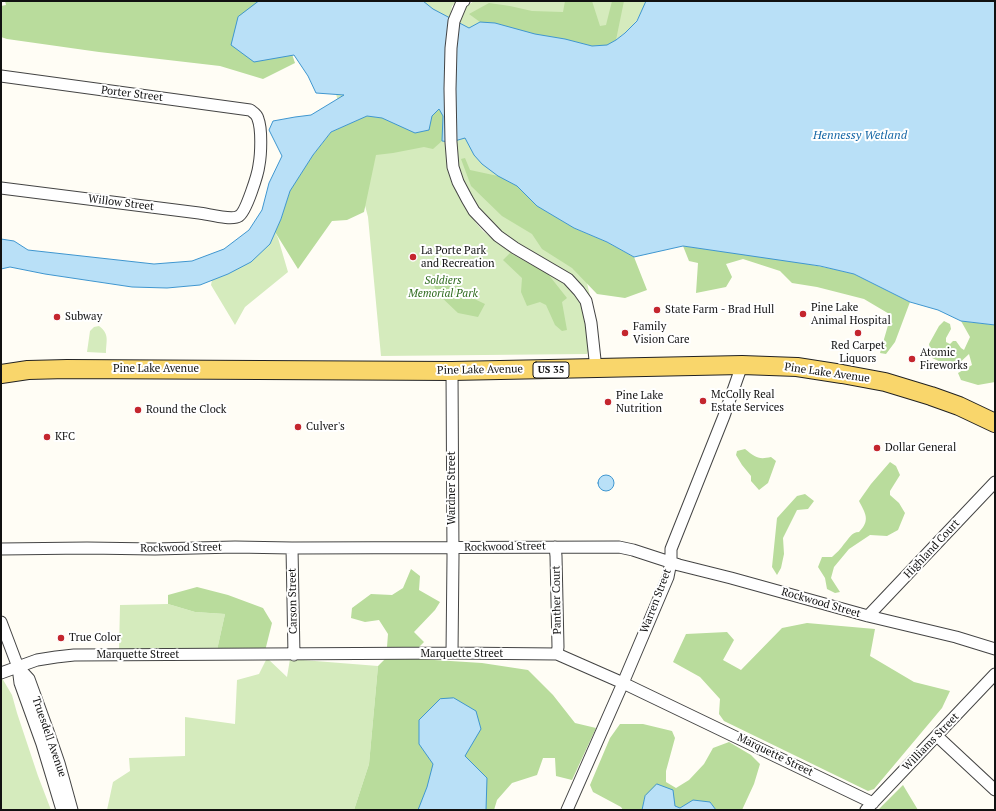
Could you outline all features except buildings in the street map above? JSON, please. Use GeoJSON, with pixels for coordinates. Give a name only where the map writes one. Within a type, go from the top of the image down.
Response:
{"type":"FeatureCollection","features":[{"type":"Feature","properties":{"kind":"main road","name":"Pine Lake Avenue"},"geometry":{"type":"LineString","coordinates":[[1,363],[28,370]]}},
{"type":"Feature","properties":{"kind":"main road","name":"Pine Lake Avenue"},"geometry":{"type":"LineString","coordinates":[[1,374],[28,370],[72,369],[452,371],[742,365],[797,367],[884,382],[959,406],[995,423]]}},
{"type":"Feature","properties":{"kind":"street"},"geometry":{"type":"LineString","coordinates":[[464,1],[454,21],[451,68],[451,142],[453,167],[458,182],[466,199],[474,211],[498,236],[568,280],[586,301],[591,324],[596,369]]}},
{"type":"Feature","properties":{"kind":"street","name":"Porter Street"},"geometry":{"type":"LineString","coordinates":[[1,76],[250,110],[257,115],[261,130],[259,166],[248,202],[240,216]]}},
{"type":"Feature","properties":{"kind":"street","name":"Willow Street"},"geometry":{"type":"LineString","coordinates":[[1,188],[229,218],[236,218],[240,216]]}},
{"type":"Feature","properties":{"kind":"street","name":"Warren Street"},"geometry":{"type":"LineString","coordinates":[[567,810],[624,683],[668,577],[671,562],[671,549],[722,423],[742,365]]}},
{"type":"Feature","properties":{"kind":"street","name":"Wardner Street"},"geometry":{"type":"LineString","coordinates":[[452,371],[452,653]]}},
{"type":"Feature","properties":{"kind":"street","name":"Highland Court"},"geometry":{"type":"LineString","coordinates":[[868,616],[995,482]]}},
{"type":"Feature","properties":{"kind":"street","name":"Panther Court"},"geometry":{"type":"LineString","coordinates":[[555,546],[557,654]]}},
{"type":"Feature","properties":{"kind":"street","name":"Rockwood Street"},"geometry":{"type":"LineString","coordinates":[[1,549],[160,549],[227,547],[619,547],[679,565],[868,616],[956,637],[995,649]]}},
{"type":"Feature","properties":{"kind":"street","name":"Carson Street"},"geometry":{"type":"LineString","coordinates":[[292,548],[294,655]]}},
{"type":"Feature","properties":{"kind":"street","name":"Truesdell Avenue"},"geometry":{"type":"LineString","coordinates":[[1,622],[18,667],[20,683],[42,744],[62,810]]}},
{"type":"Feature","properties":{"kind":"street","name":"Marquette Street"},"geometry":{"type":"LineString","coordinates":[[1,673],[37,660],[74,655],[452,653],[557,654],[624,683],[870,806]]}},
{"type":"Feature","properties":{"kind":"street","name":"Truesdell Avenue"},"geometry":{"type":"LineString","coordinates":[[18,667],[29,680],[50,734],[72,810]]}},
{"type":"Feature","properties":{"kind":"street","name":"Williams Street"},"geometry":{"type":"LineString","coordinates":[[870,806],[995,674]]}},
{"type":"Feature","properties":{"kind":"street"},"geometry":{"type":"LineString","coordinates":[[937,736],[995,790]]}},
{"type":"Feature","properties":{"kind":"green space"},"geometry":{"type":"Polygon","coordinates":[[[5,1],[292,1],[285,33],[295,63],[263,79],[220,66],[99,52],[7,39],[1,37],[1,6],[6,5],[5,1]]]}},
{"type":"Feature","properties":{"kind":"green space","name":"Soldiers Memorial Park"},"geometry":{"type":"Polygon","coordinates":[[[336,1],[457,1],[452,6],[444,51],[444,107],[466,206],[476,223],[500,245],[512,250],[569,287],[580,302],[585,316],[589,348],[587,354],[381,356],[368,217],[336,94],[336,1]]]}},
{"type":"Feature","properties":{"kind":"green space"},"geometry":{"type":"Polygon","coordinates":[[[474,1],[646,1],[638,18],[626,32],[616,40],[574,228],[591,300],[508,238],[483,215],[468,192],[457,165],[455,136],[459,19],[465,7],[474,1]]]}},
{"type":"Feature","properties":{"kind":"green space"},"geometry":{"type":"Polygon","coordinates":[[[565,1],[592,1],[600,26],[606,25],[612,1],[624,1],[616,40],[607,45],[592,46],[480,22],[469,14],[489,3],[532,11],[563,12],[565,1]]]}},
{"type":"Feature","properties":{"kind":"green space"},"geometry":{"type":"Polygon","coordinates":[[[439,109],[443,116],[442,141],[433,149],[424,147],[376,155],[364,212],[347,220],[332,221],[298,269],[275,232],[281,219],[290,190],[313,155],[331,132],[367,116],[382,118],[416,133],[439,109]]]}},
{"type":"Feature","properties":{"kind":"green space"},"geometry":{"type":"Polygon","coordinates":[[[465,158],[470,170],[498,176],[517,186],[537,206],[574,228],[607,242],[634,257],[647,290],[625,298],[597,294],[572,268],[542,249],[532,234],[502,216],[471,186],[461,159],[465,158]]]}},
{"type":"Feature","properties":{"kind":"green space"},"geometry":{"type":"Polygon","coordinates":[[[275,232],[288,272],[245,307],[235,325],[211,285],[212,280],[228,274],[270,244],[275,232]]]}},
{"type":"Feature","properties":{"kind":"green space"},"geometry":{"type":"Polygon","coordinates":[[[683,246],[790,261],[854,274],[910,302],[895,342],[886,354],[880,353],[891,315],[864,299],[817,287],[792,283],[780,271],[743,259],[726,264],[732,277],[726,287],[696,293],[698,263],[689,261],[683,246]]]}},
{"type":"Feature","properties":{"kind":"green space"},"geometry":{"type":"Polygon","coordinates":[[[510,253],[548,274],[567,298],[562,302],[567,330],[562,331],[555,325],[546,305],[540,302],[527,306],[521,292],[522,278],[503,260],[510,253]]]}},
{"type":"Feature","properties":{"kind":"green space"},"geometry":{"type":"Polygon","coordinates":[[[430,275],[457,277],[464,294],[485,304],[478,317],[458,313],[437,293],[430,275]]]}},
{"type":"Feature","properties":{"kind":"green space"},"geometry":{"type":"Polygon","coordinates":[[[944,321],[950,324],[951,329],[946,338],[946,342],[950,344],[953,341],[956,341],[964,350],[970,337],[961,321],[995,325],[995,382],[978,385],[961,380],[958,373],[972,365],[969,354],[954,368],[932,358],[929,344],[939,326],[944,321]]]}},
{"type":"Feature","properties":{"kind":"green space"},"geometry":{"type":"Polygon","coordinates":[[[99,326],[106,335],[106,353],[87,352],[90,331],[94,327],[99,326]]]}},
{"type":"Feature","properties":{"kind":"green space"},"geometry":{"type":"Polygon","coordinates":[[[745,449],[757,457],[771,457],[776,461],[768,483],[759,490],[751,481],[751,476],[736,455],[737,451],[745,449]]]}},
{"type":"Feature","properties":{"kind":"green space"},"geometry":{"type":"Polygon","coordinates":[[[890,462],[896,466],[900,475],[890,491],[890,495],[899,503],[905,513],[898,530],[887,536],[870,535],[849,549],[834,567],[831,578],[840,592],[835,593],[827,589],[825,578],[818,567],[822,557],[832,557],[852,534],[859,532],[863,528],[866,516],[859,501],[890,462]]]}},
{"type":"Feature","properties":{"kind":"green space"},"geometry":{"type":"Polygon","coordinates":[[[805,494],[814,501],[808,509],[797,510],[783,538],[784,554],[781,568],[777,575],[772,567],[777,518],[797,496],[805,494]]]}},
{"type":"Feature","properties":{"kind":"green space"},"geometry":{"type":"Polygon","coordinates":[[[411,569],[420,576],[419,590],[440,602],[435,610],[414,632],[424,642],[418,648],[387,647],[388,634],[379,620],[365,622],[351,618],[352,608],[371,594],[392,595],[403,588],[411,569]]]}},
{"type":"Feature","properties":{"kind":"green space"},"geometry":{"type":"Polygon","coordinates":[[[197,587],[228,595],[263,608],[272,623],[265,651],[217,650],[225,614],[195,612],[168,604],[168,595],[197,587]]]}},
{"type":"Feature","properties":{"kind":"green space"},"geometry":{"type":"Polygon","coordinates":[[[168,604],[195,612],[225,614],[217,650],[119,651],[120,605],[168,604]]]}},
{"type":"Feature","properties":{"kind":"green space"},"geometry":{"type":"Polygon","coordinates":[[[807,623],[875,629],[870,656],[914,682],[950,691],[942,708],[874,789],[868,791],[724,721],[719,714],[720,699],[700,677],[673,662],[686,634],[727,632],[734,640],[723,660],[741,670],[782,628],[807,623]]]}},
{"type":"Feature","properties":{"kind":"green space"},"geometry":{"type":"Polygon","coordinates":[[[387,657],[482,663],[528,670],[553,695],[575,723],[596,728],[572,780],[556,776],[555,758],[543,758],[537,775],[512,783],[497,800],[494,810],[354,810],[369,764],[378,666],[387,657]]]}},
{"type":"Feature","properties":{"kind":"green space"},"geometry":{"type":"Polygon","coordinates":[[[267,658],[287,677],[290,659],[378,666],[369,764],[354,810],[107,810],[113,782],[130,771],[129,758],[185,756],[185,717],[235,724],[237,680],[259,674],[267,658]]]}},
{"type":"Feature","properties":{"kind":"green space"},"geometry":{"type":"Polygon","coordinates":[[[1,678],[12,695],[38,776],[51,810],[1,810],[1,678]]]}},
{"type":"Feature","properties":{"kind":"green space"},"geometry":{"type":"Polygon","coordinates":[[[620,724],[643,724],[672,731],[675,738],[666,771],[666,782],[676,788],[689,780],[704,764],[713,748],[729,742],[751,755],[760,764],[754,784],[742,810],[716,810],[710,802],[680,808],[645,796],[642,810],[623,810],[621,807],[593,792],[590,785],[610,738],[620,724]]]}},
{"type":"Feature","properties":{"kind":"green space"},"geometry":{"type":"Polygon","coordinates":[[[903,785],[918,810],[878,810],[903,785]]]}},
{"type":"Feature","properties":{"kind":"water","name":"Hennessy Wetland"},"geometry":{"type":"Polygon","coordinates":[[[259,1],[423,1],[433,9],[469,28],[480,22],[495,23],[535,34],[565,39],[592,46],[607,45],[625,33],[637,21],[646,1],[995,1],[995,325],[961,321],[938,310],[910,302],[854,274],[820,266],[683,246],[634,257],[607,242],[574,228],[537,206],[517,186],[498,176],[482,164],[474,155],[465,138],[451,142],[442,141],[443,116],[439,109],[432,116],[429,130],[415,133],[382,118],[367,116],[331,132],[313,155],[290,191],[281,219],[270,244],[251,262],[228,274],[200,285],[167,288],[132,287],[45,274],[10,267],[1,269],[1,239],[14,241],[28,250],[154,264],[192,261],[224,249],[249,230],[262,210],[269,183],[282,156],[269,130],[273,121],[311,115],[344,95],[316,93],[308,76],[294,55],[254,62],[231,45],[238,17],[259,1]]]}},
{"type":"Feature","properties":{"kind":"water"},"geometry":{"type":"Polygon","coordinates":[[[606,475],[613,480],[614,483],[609,490],[606,491],[599,486],[598,483],[603,476],[606,475]]]}},
{"type":"Feature","properties":{"kind":"water"},"geometry":{"type":"Polygon","coordinates":[[[454,698],[476,711],[481,729],[465,756],[487,778],[486,810],[418,810],[427,787],[433,764],[419,744],[419,720],[440,699],[454,698]]]}},
{"type":"Feature","properties":{"kind":"water"},"geometry":{"type":"Polygon","coordinates":[[[657,784],[673,790],[675,806],[680,808],[693,800],[710,802],[716,810],[642,810],[645,796],[657,784]]]}},
{"type":"Feature","properties":{"kind":"place","name":"La Porte Park and Recreation"},"geometry":{"type":"Point","coordinates":[413,257]}},
{"type":"Feature","properties":{"kind":"place","name":"State Farm - Brad Hull"},"geometry":{"type":"Point","coordinates":[657,310]}},
{"type":"Feature","properties":{"kind":"place","name":"Pine Lake Animal Hospital"},"geometry":{"type":"Point","coordinates":[803,314]}},
{"type":"Feature","properties":{"kind":"place","name":"Subway"},"geometry":{"type":"Point","coordinates":[57,317]}},
{"type":"Feature","properties":{"kind":"place","name":"Family Vision Care"},"geometry":{"type":"Point","coordinates":[625,333]}},
{"type":"Feature","properties":{"kind":"place","name":"Red Carpet Liquors"},"geometry":{"type":"Point","coordinates":[858,333]}},
{"type":"Feature","properties":{"kind":"place","name":"Atomic Fireworks"},"geometry":{"type":"Point","coordinates":[912,359]}},
{"type":"Feature","properties":{"kind":"place","name":"McColly Real Estate Services"},"geometry":{"type":"Point","coordinates":[703,401]}},
{"type":"Feature","properties":{"kind":"place","name":"Pine Lake Nutrition"},"geometry":{"type":"Point","coordinates":[608,402]}},
{"type":"Feature","properties":{"kind":"place","name":"Round the Clock"},"geometry":{"type":"Point","coordinates":[138,410]}},
{"type":"Feature","properties":{"kind":"place","name":"Culver's"},"geometry":{"type":"Point","coordinates":[298,427]}},
{"type":"Feature","properties":{"kind":"place","name":"KFC"},"geometry":{"type":"Point","coordinates":[47,437]}},
{"type":"Feature","properties":{"kind":"place","name":"Dollar General"},"geometry":{"type":"Point","coordinates":[877,448]}},
{"type":"Feature","properties":{"kind":"place","name":"True Color"},"geometry":{"type":"Point","coordinates":[61,638]}}]}
